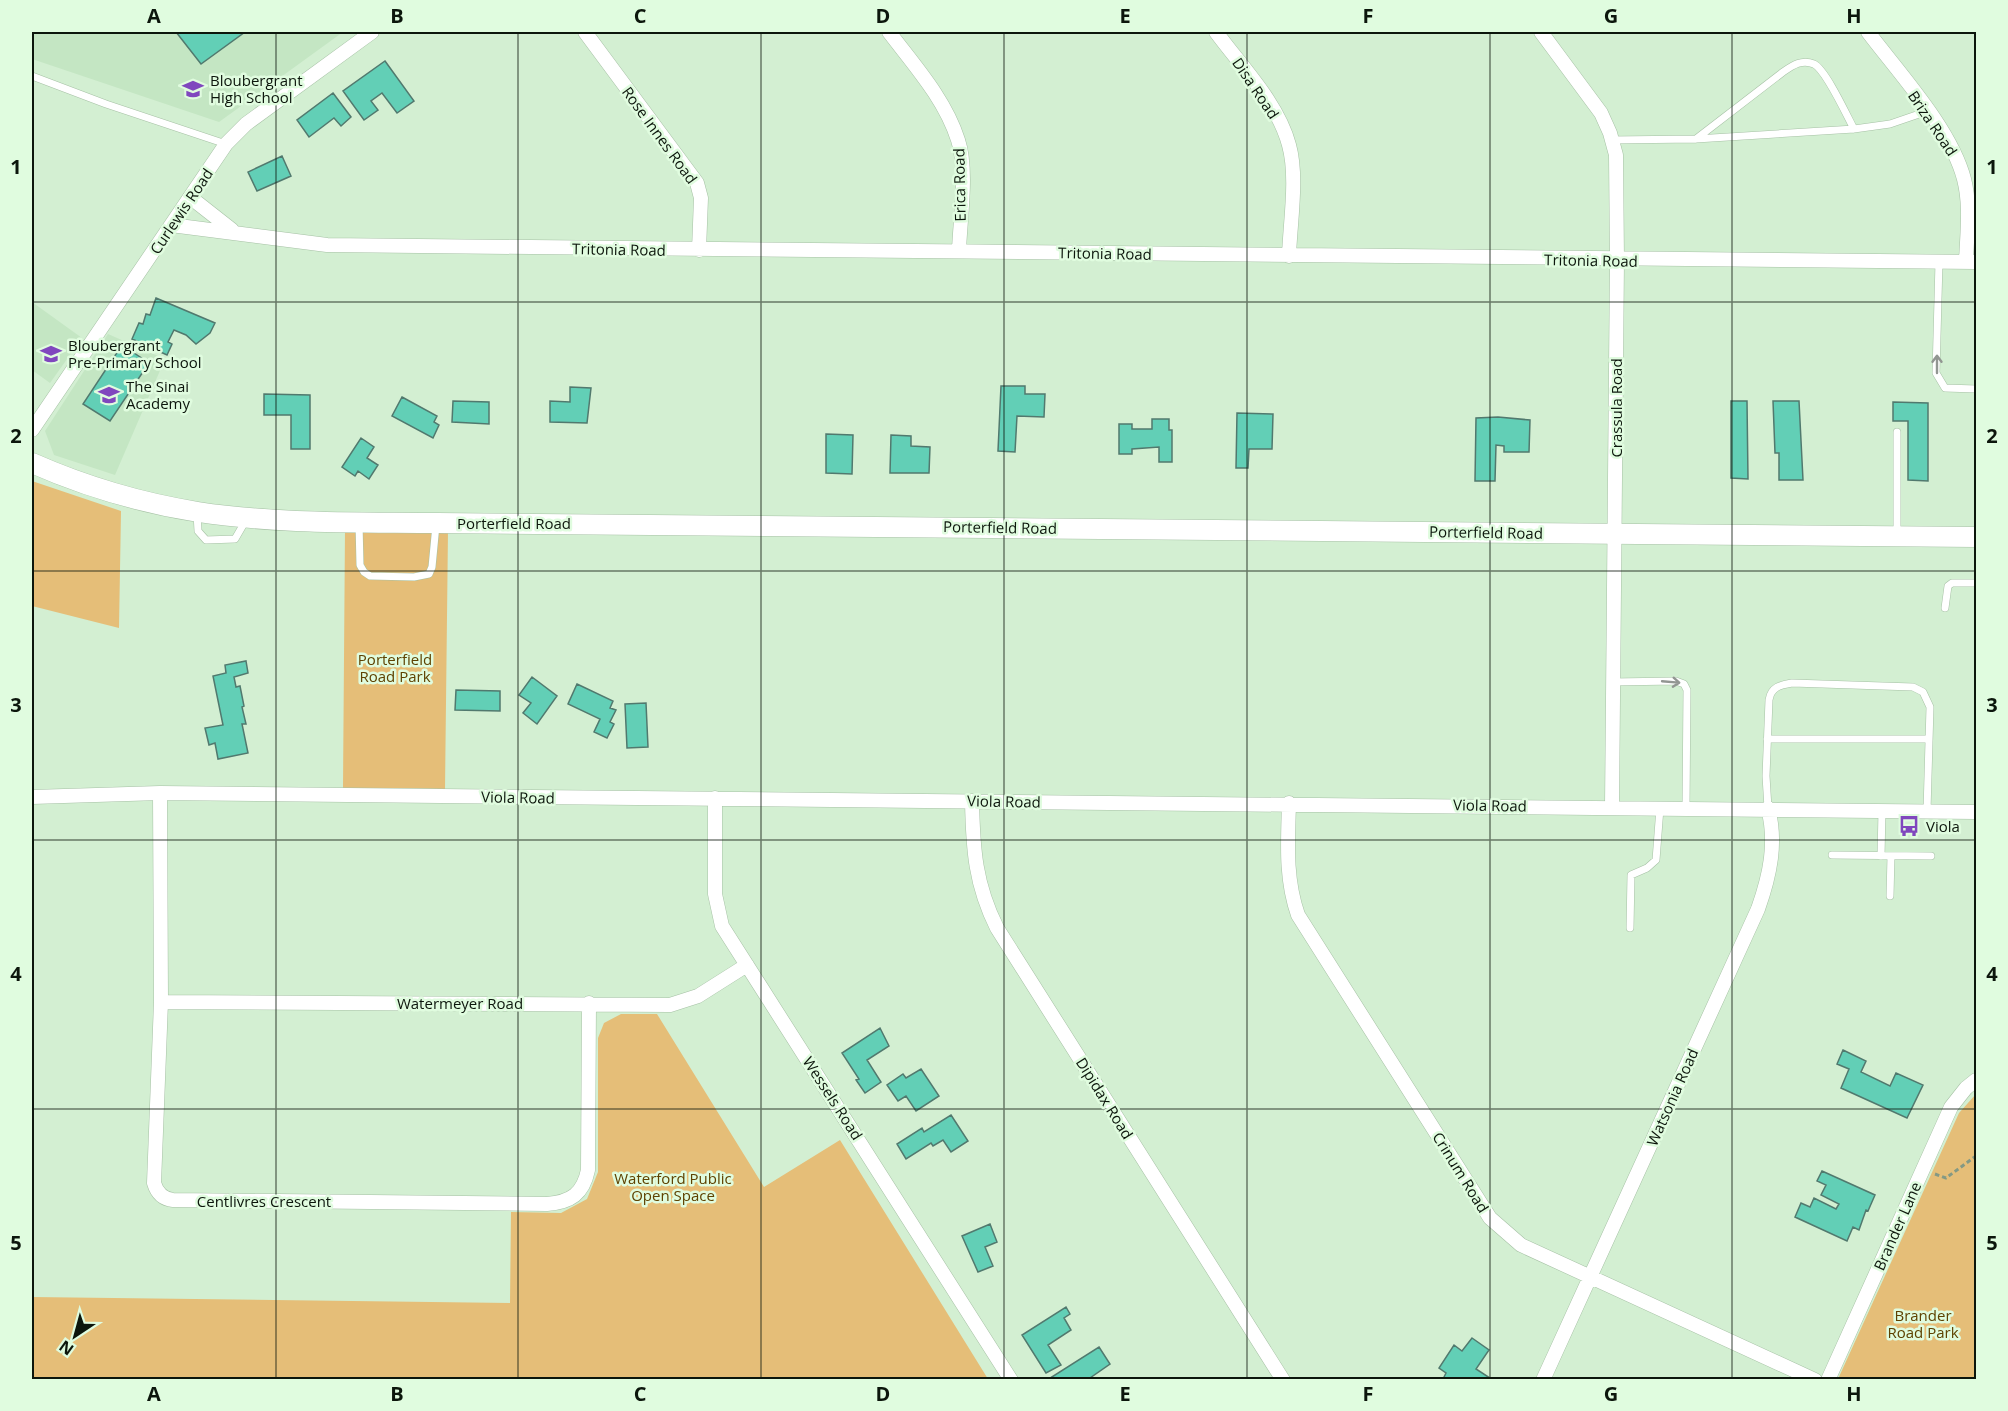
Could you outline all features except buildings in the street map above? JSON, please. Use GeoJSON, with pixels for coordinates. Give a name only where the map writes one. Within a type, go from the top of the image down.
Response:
{"type":"FeatureCollection","features":[{"type":"Feature","properties":{"kind":"street","name":"Curlewis Road"},"geometry":{"type":"LineString","coordinates":[[32,430],[226,144],[246,124],[372,32]]}},
{"type":"Feature","properties":{"kind":"street","name":"Rose Innes Road"},"geometry":{"type":"LineString","coordinates":[[585,32],[697,183],[701,198],[699,250]]}},
{"type":"Feature","properties":{"kind":"street","name":"Erica Road"},"geometry":{"type":"LineString","coordinates":[[889,32],[940,101],[959,141],[962,162],[959,251]]}},
{"type":"Feature","properties":{"kind":"street","name":"Disa Road"},"geometry":{"type":"LineString","coordinates":[[1216,32],[1270,105],[1289,144],[1293,168],[1289,256]]}},
{"type":"Feature","properties":{"kind":"street","name":"Crassula Road"},"geometry":{"type":"LineString","coordinates":[[1541,32],[1601,113],[1612,140],[1618,178],[1612,807]]}},
{"type":"Feature","properties":{"kind":"street","name":"Briza Road"},"geometry":{"type":"LineString","coordinates":[[1868,32],[1928,111],[1956,153],[1964,179],[1968,206],[1972,262]]}},
{"type":"Feature","properties":{"kind":"street","name":"Tritonia Road"},"geometry":{"type":"LineString","coordinates":[[190,197],[234,231]]}},
{"type":"Feature","properties":{"kind":"street","name":"Tritonia Road"},"geometry":{"type":"LineString","coordinates":[[171,225],[234,231],[327,245],[1972,262]]}},
{"type":"Feature","properties":{"kind":"street","name":"Porterfield Road"},"geometry":{"type":"LineString","coordinates":[[32,463],[63,477],[147,502],[197,512],[247,517],[359,522],[1977,537]]}},
{"type":"Feature","properties":{"kind":"street","name":"Viola Road"},"geometry":{"type":"LineString","coordinates":[[32,797],[160,794],[715,798],[1977,812]]}},
{"type":"Feature","properties":{"kind":"street","name":"Centlivres Crescent"},"geometry":{"type":"LineString","coordinates":[[160,794],[161,1002],[154,1183],[156,1190],[164,1198],[173,1200],[547,1204],[568,1201],[585,1184],[588,1170],[589,1003]]}},
{"type":"Feature","properties":{"kind":"street","name":"Wessels Road"},"geometry":{"type":"LineString","coordinates":[[715,798],[714,882],[718,912],[723,926],[1011,1380]]}},
{"type":"Feature","properties":{"kind":"street","name":"Dipidax Road"},"geometry":{"type":"LineString","coordinates":[[972,801],[973,856],[986,905],[997,928],[1283,1380]]}},
{"type":"Feature","properties":{"kind":"street","name":"Crinum Road"},"geometry":{"type":"LineString","coordinates":[[1289,803],[1288,869],[1290,891],[1298,915],[1490,1218],[1521,1245],[1815,1380]]}},
{"type":"Feature","properties":{"kind":"street","name":"Watsonia Road"},"geometry":{"type":"LineString","coordinates":[[1543,1380],[1758,909],[1772,854],[1774,831],[1768,808]]}},
{"type":"Feature","properties":{"kind":"street","name":"Watermeyer Road"},"geometry":{"type":"LineString","coordinates":[[161,1002],[661,1005],[680,1003],[698,996],[747,965]]}},
{"type":"Feature","properties":{"kind":"street","name":"Brander Lane"},"geometry":{"type":"LineString","coordinates":[[1827,1380],[1951,1107],[1958,1096],[1977,1080]]}},
{"type":"Feature","properties":{"kind":"lane"},"geometry":{"type":"LineString","coordinates":[[1696,139],[1783,72],[1795,64],[1807,62],[1819,67],[1854,129]]}},
{"type":"Feature","properties":{"kind":"lane"},"geometry":{"type":"LineString","coordinates":[[32,76],[106,104],[226,144]]}},
{"type":"Feature","properties":{"kind":"lane"},"geometry":{"type":"LineString","coordinates":[[1612,140],[1696,139],[1854,129],[1890,124],[1928,111]]}},
{"type":"Feature","properties":{"kind":"lane"},"geometry":{"type":"LineString","coordinates":[[1939,262],[1936,373],[1945,387],[1977,389]]}},
{"type":"Feature","properties":{"kind":"lane"},"geometry":{"type":"LineString","coordinates":[[1897,536],[1898,432]]}},
{"type":"Feature","properties":{"kind":"lane"},"geometry":{"type":"LineString","coordinates":[[197,512],[198,531],[206,540],[236,539],[247,517]]}},
{"type":"Feature","properties":{"kind":"lane"},"geometry":{"type":"LineString","coordinates":[[359,522],[360,565],[364,572],[370,576],[414,577],[423,577],[432,567],[436,523]]}},
{"type":"Feature","properties":{"kind":"lane"},"geometry":{"type":"LineString","coordinates":[[1945,608],[1948,586],[1952,583],[1977,583]]}},
{"type":"Feature","properties":{"kind":"lane"},"geometry":{"type":"LineString","coordinates":[[1613,682],[1676,681],[1684,684],[1687,690],[1686,807]]}},
{"type":"Feature","properties":{"kind":"lane"},"geometry":{"type":"LineString","coordinates":[[1768,808],[1767,739],[1771,692],[1781,685],[1792,683],[1920,689],[1926,695],[1930,707],[1927,811]]}},
{"type":"Feature","properties":{"kind":"lane"},"geometry":{"type":"LineString","coordinates":[[1767,739],[1929,739]]}},
{"type":"Feature","properties":{"kind":"lane"},"geometry":{"type":"LineString","coordinates":[[1630,928],[1631,875],[1647,868],[1656,860],[1660,807]]}},
{"type":"Feature","properties":{"kind":"lane"},"geometry":{"type":"LineString","coordinates":[[1881,856],[1882,812]]}},
{"type":"Feature","properties":{"kind":"lane"},"geometry":{"type":"LineString","coordinates":[[1832,855],[1931,856]]}},
{"type":"Feature","properties":{"kind":"lane"},"geometry":{"type":"LineString","coordinates":[[1890,896],[1891,856]]}},
{"type":"Feature","properties":{"kind":"path"},"geometry":{"type":"LineString","coordinates":[[1923,1170],[1946,1179],[1977,1156]]}},
{"type":"Feature","properties":{"kind":"shaded area","name":"Bloubergrant High School"},"geometry":{"type":"Polygon","coordinates":[[[32,32],[343,32],[219,122],[32,59],[32,32]]]}},
{"type":"Feature","properties":{"kind":"shaded area","name":"Bloubergrant Pre-Primary School"},"geometry":{"type":"Polygon","coordinates":[[[32,302],[82,338],[50,383],[32,370],[32,302]]]}},
{"type":"Feature","properties":{"kind":"shaded area","name":"The Sinai Academy"},"geometry":{"type":"Polygon","coordinates":[[[108,334],[165,359],[115,475],[54,455],[45,431],[108,334]]]}},
{"type":"Feature","properties":{"kind":"green space"},"geometry":{"type":"Polygon","coordinates":[[[32,481],[121,511],[119,628],[32,606],[32,481]]]}},
{"type":"Feature","properties":{"kind":"green space","name":"Porterfield Road Park"},"geometry":{"type":"Polygon","coordinates":[[[345,530],[448,531],[445,789],[343,788],[345,530]]]}},
{"type":"Feature","properties":{"kind":"green space","name":"Waterford Public Open Space"},"geometry":{"type":"Polygon","coordinates":[[[621,1014],[657,1014],[764,1187],[840,1140],[988,1379],[32,1379],[32,1297],[510,1303],[511,1212],[561,1213],[587,1199],[598,1172],[598,1038],[604,1023],[621,1014]]]}},
{"type":"Feature","properties":{"kind":"green space","name":"Brander Road Park"},"geometry":{"type":"Polygon","coordinates":[[[1976,1094],[1976,1379],[1838,1379],[1959,1113],[1976,1094]]]}},
{"type":"Feature","properties":{"kind":"place","name":"Bloubergrant High School"},"geometry":{"type":"Point","coordinates":[193,89]}},
{"type":"Feature","properties":{"kind":"place","name":"Bloubergrant Pre-Primary School"},"geometry":{"type":"Point","coordinates":[51,354]}},
{"type":"Feature","properties":{"kind":"place","name":"The Sinai Academy"},"geometry":{"type":"Point","coordinates":[109,395]}},
{"type":"Feature","properties":{"kind":"place","name":"Viola"},"geometry":{"type":"Point","coordinates":[1909,826]}}]}
